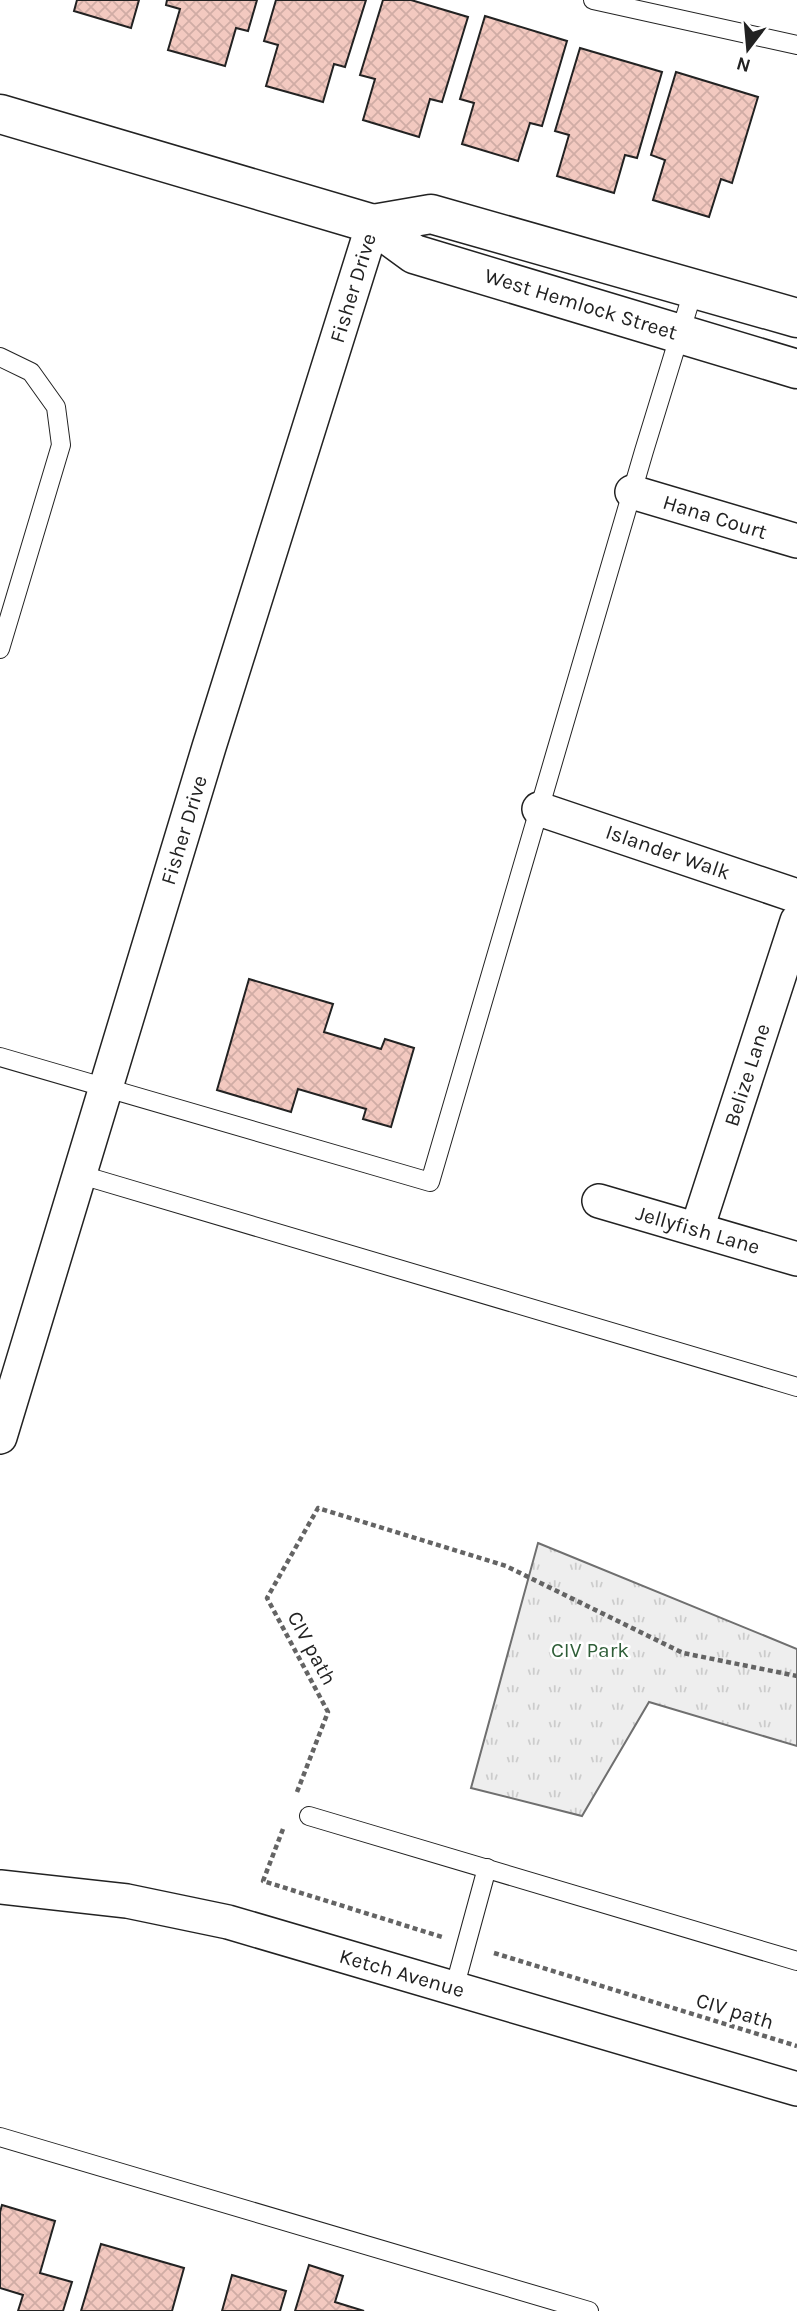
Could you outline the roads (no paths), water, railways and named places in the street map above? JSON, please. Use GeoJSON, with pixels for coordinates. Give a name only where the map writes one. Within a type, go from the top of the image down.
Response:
{"type":"FeatureCollection","features":[{"type":"Feature","properties":{"kind":"street","name":"West Hemlock Street"},"geometry":{"type":"LineString","coordinates":[[0,114],[373,224],[414,254],[797,369]]}},
{"type":"Feature","properties":{"kind":"street","name":"West Hemlock Street"},"geometry":{"type":"LineString","coordinates":[[373,224],[430,214],[797,318]]}},
{"type":"Feature","properties":{"kind":"street","name":"Fisher Drive"},"geometry":{"type":"LineString","coordinates":[[0,1437],[10,1369],[78,1174],[373,224]]}},
{"type":"Feature","properties":{"kind":"street","name":"Hana Court"},"geometry":{"type":"LineString","coordinates":[[632,492],[797,541]]}},
{"type":"Feature","properties":{"kind":"street","name":"Islander Walk"},"geometry":{"type":"LineString","coordinates":[[539,809],[797,896]]}},
{"type":"Feature","properties":{"kind":"street","name":"Belize Lane"},"geometry":{"type":"LineString","coordinates":[[697,1229],[797,921]]}},
{"type":"Feature","properties":{"kind":"street","name":"Jellyfish Lane"},"geometry":{"type":"LineString","coordinates":[[599,1201],[797,1259]]}},
{"type":"Feature","properties":{"kind":"street","name":"Ketch Avenue"},"geometry":{"type":"LineString","coordinates":[[0,1888],[127,1901],[228,1922],[797,2089]]}},
{"type":"Feature","properties":{"kind":"lane"},"geometry":{"type":"LineString","coordinates":[[593,0],[797,45]]}},
{"type":"Feature","properties":{"kind":"lane"},"geometry":{"type":"LineString","coordinates":[[0,1057],[430,1182],[694,288]]}},
{"type":"Feature","properties":{"kind":"lane"},"geometry":{"type":"LineString","coordinates":[[0,358],[31,372],[56,407],[61,445],[0,649]]}},
{"type":"Feature","properties":{"kind":"lane"},"geometry":{"type":"LineString","coordinates":[[78,1174],[797,1387]]}},
{"type":"Feature","properties":{"kind":"lane"},"geometry":{"type":"LineString","coordinates":[[309,1815],[797,1961]]}},
{"type":"Feature","properties":{"kind":"lane"},"geometry":{"type":"LineString","coordinates":[[454,1989],[487,1868]]}},
{"type":"Feature","properties":{"kind":"lane"},"geometry":{"type":"LineString","coordinates":[[0,2137],[589,2311]]}},
{"type":"Feature","properties":{"kind":"park label","name":"CIV Park"},"geometry":{"type":"Point","coordinates":[590,1650]}}]}
